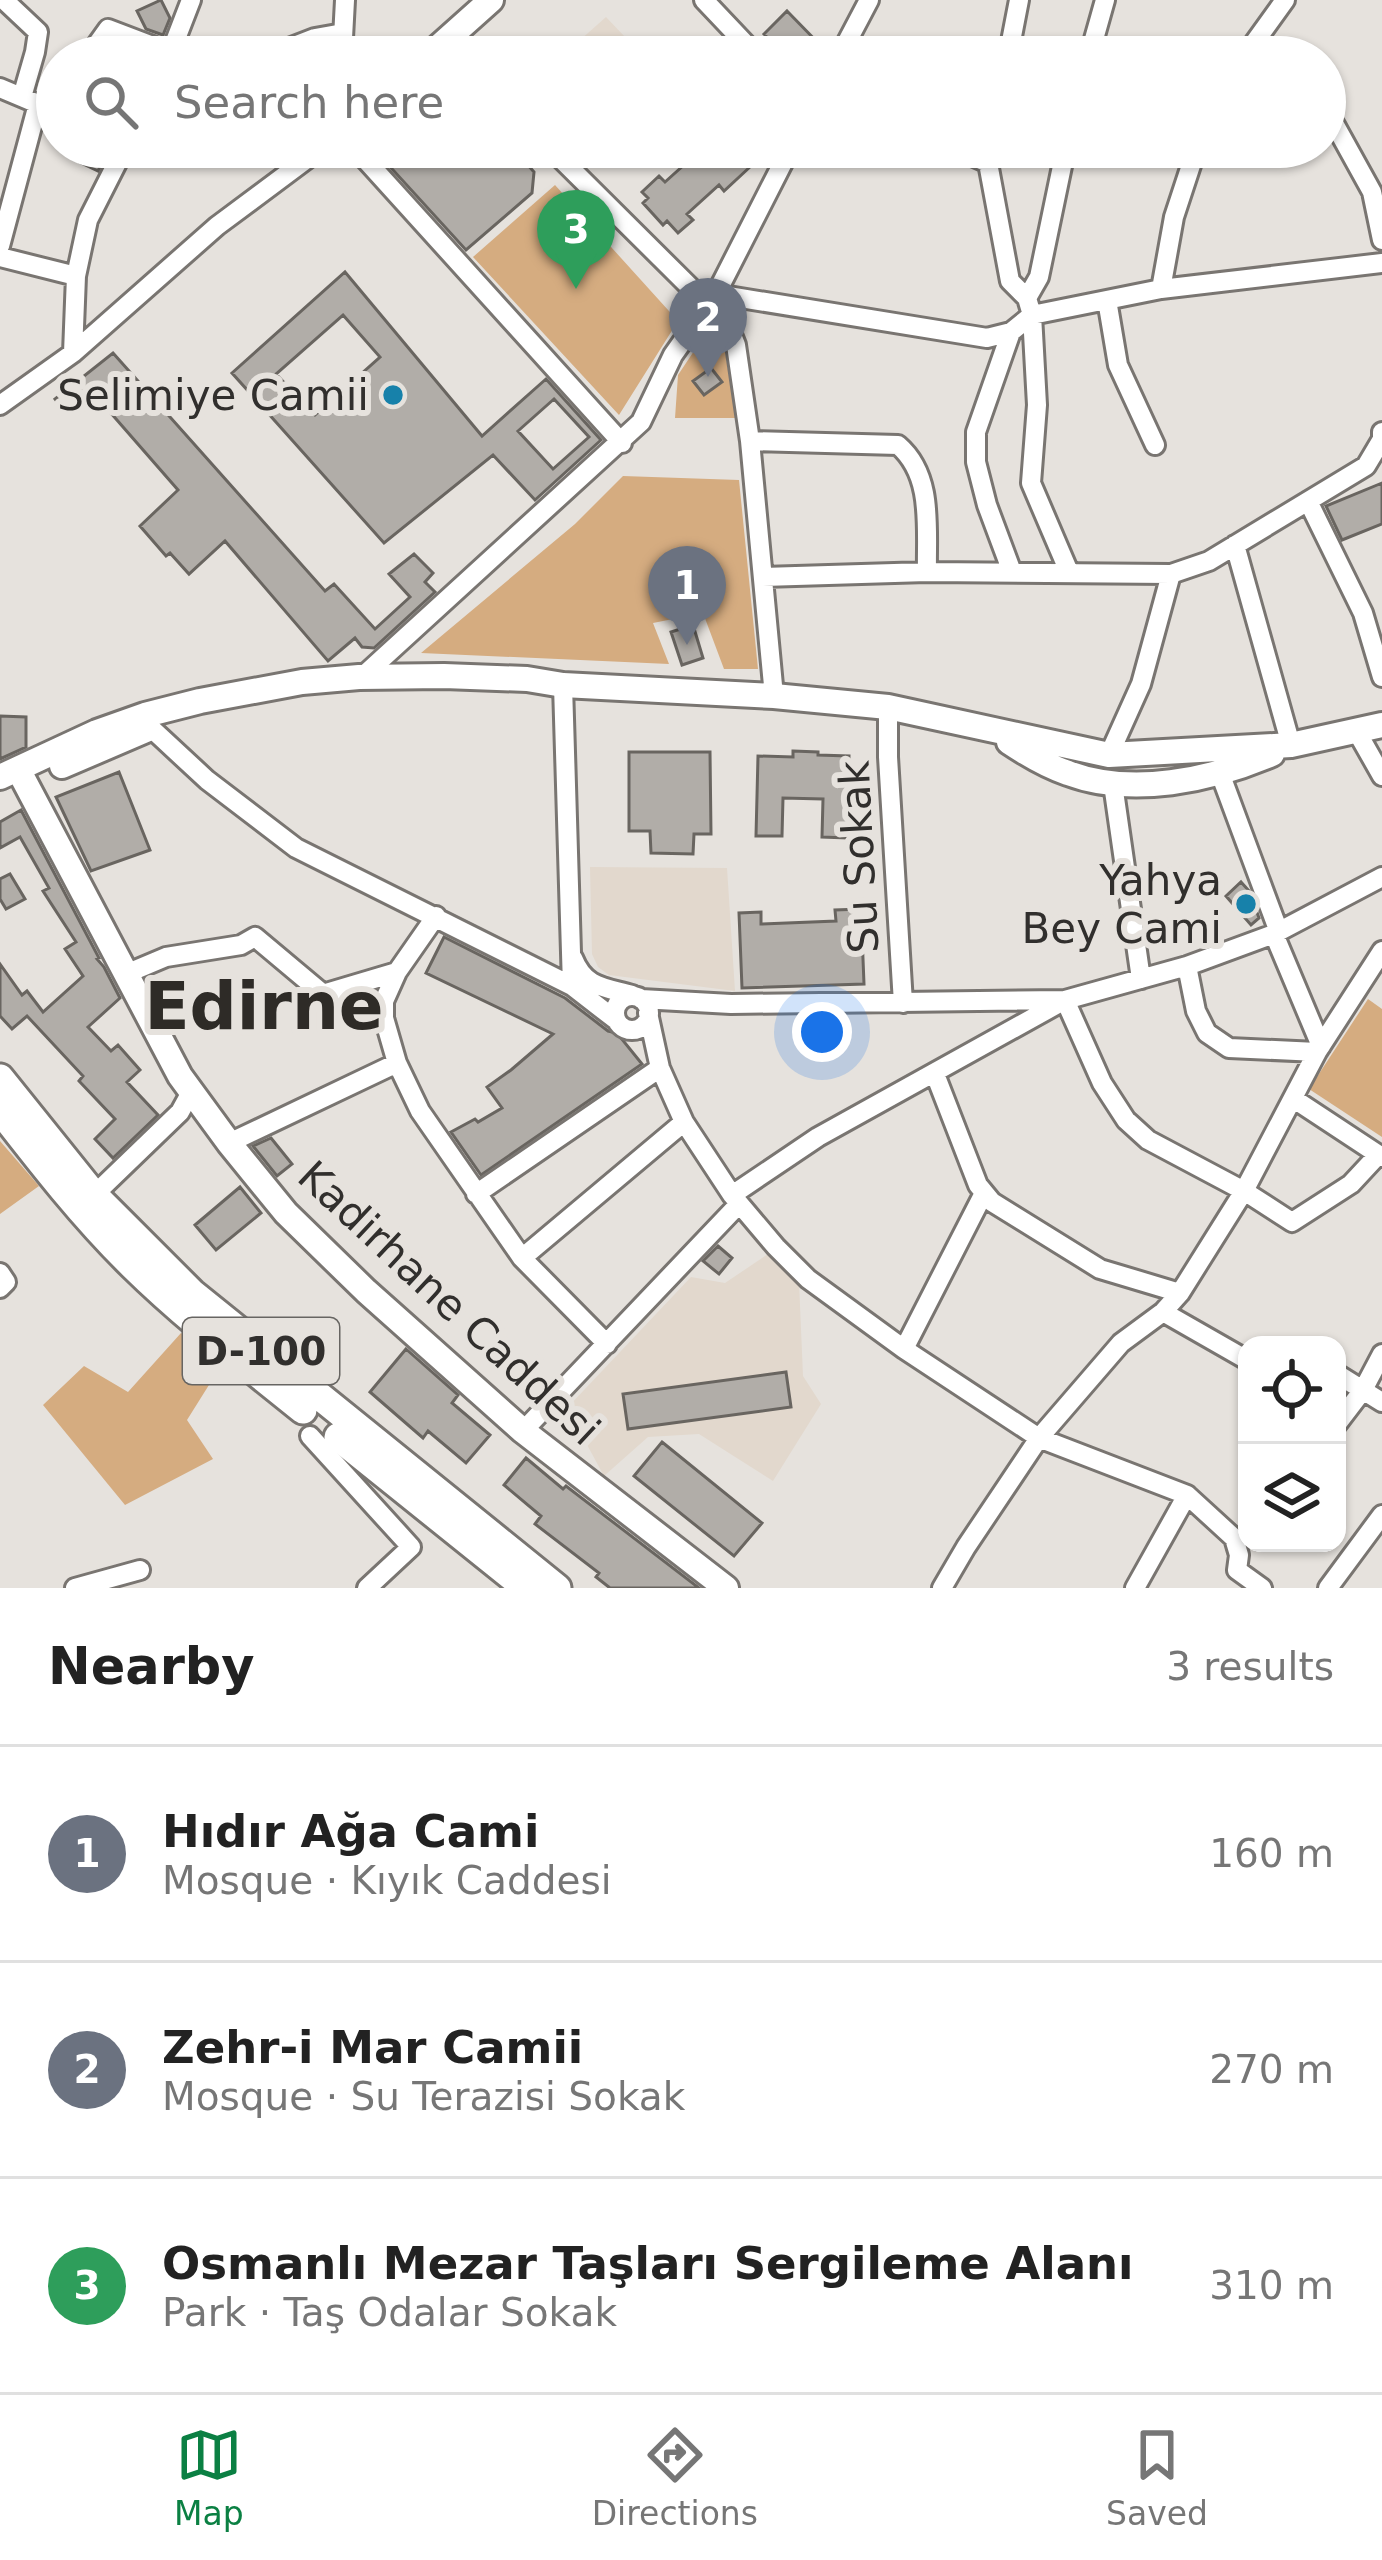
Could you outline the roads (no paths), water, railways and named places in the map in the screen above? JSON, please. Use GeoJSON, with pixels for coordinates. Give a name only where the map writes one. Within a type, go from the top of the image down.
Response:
{"type":"FeatureCollection","features":[{"type":"Feature","properties":{"kind":"main road"},"geometry":{"type":"LineString","coordinates":[[454,36],[491,0]]}},
{"type":"Feature","properties":{"kind":"main road"},"geometry":{"type":"LineString","coordinates":[[0,796],[14,776],[200,700],[362,677],[527,680],[889,707],[1109,754],[1291,746]]}},
{"type":"Feature","properties":{"kind":"main road"},"geometry":{"type":"LineString","coordinates":[[148,721],[337,690],[542,691],[563,685]]}},
{"type":"Feature","properties":{"kind":"main road"},"geometry":{"type":"LineString","coordinates":[[987,729],[1070,774],[1114,784],[1173,782],[1220,773],[1291,746],[1370,728]]}},
{"type":"Feature","properties":{"kind":"main road","name":"Kadirhane Caddesi"},"geometry":{"type":"LineString","coordinates":[[14,776],[128,973],[190,1092],[286,1213],[524,1431],[726,1588]]}},
{"type":"Feature","properties":{"kind":"main road","name":"D-100"},"geometry":{"type":"LineString","coordinates":[[0,1078],[94,1195],[221,1319],[556,1588]]}},
{"type":"Feature","properties":{"kind":"main road","name":"D-100"},"geometry":{"type":"LineString","coordinates":[[0,1110],[103,1235],[182,1312],[526,1588]]}},
{"type":"Feature","properties":{"kind":"street"},"geometry":{"type":"LineString","coordinates":[[4,0],[37,36]]}},
{"type":"Feature","properties":{"kind":"street"},"geometry":{"type":"LineString","coordinates":[[177,36],[190,0]]}},
{"type":"Feature","properties":{"kind":"street"},"geometry":{"type":"LineString","coordinates":[[343,36],[345,0]]}},
{"type":"Feature","properties":{"kind":"street"},"geometry":{"type":"LineString","coordinates":[[704,0],[738,36]]}},
{"type":"Feature","properties":{"kind":"street"},"geometry":{"type":"LineString","coordinates":[[850,36],[869,0]]}},
{"type":"Feature","properties":{"kind":"street"},"geometry":{"type":"LineString","coordinates":[[1012,36],[1019,0]]}},
{"type":"Feature","properties":{"kind":"street"},"geometry":{"type":"LineString","coordinates":[[1095,36],[1105,0]]}},
{"type":"Feature","properties":{"kind":"street"},"geometry":{"type":"LineString","coordinates":[[1257,36],[1273,5]]}},
{"type":"Feature","properties":{"kind":"street"},"geometry":{"type":"LineString","coordinates":[[326,36],[343,33]]}},
{"type":"Feature","properties":{"kind":"street"},"geometry":{"type":"LineString","coordinates":[[0,88],[36,101]]}},
{"type":"Feature","properties":{"kind":"street"},"geometry":{"type":"LineString","coordinates":[[0,244],[36,132]]}},
{"type":"Feature","properties":{"kind":"street"},"geometry":{"type":"LineString","coordinates":[[1346,141],[1377,187],[1382,240]]}},
{"type":"Feature","properties":{"kind":"street"},"geometry":{"type":"LineString","coordinates":[[74,353],[76,276],[88,220],[114,168]]}},
{"type":"Feature","properties":{"kind":"street"},"geometry":{"type":"LineString","coordinates":[[0,405],[74,353],[217,226],[295,168]]}},
{"type":"Feature","properties":{"kind":"street"},"geometry":{"type":"LineString","coordinates":[[373,168],[622,442]]}},
{"type":"Feature","properties":{"kind":"street"},"geometry":{"type":"LineString","coordinates":[[569,168],[697,294],[987,338],[1010,332]]}},
{"type":"Feature","properties":{"kind":"street"},"geometry":{"type":"LineString","coordinates":[[362,677],[641,422],[673,355],[716,294],[780,168]]}},
{"type":"Feature","properties":{"kind":"street"},"geometry":{"type":"LineString","coordinates":[[992,168],[1010,281],[1029,307],[1037,405],[1031,483],[1069,572]]}},
{"type":"Feature","properties":{"kind":"street"},"geometry":{"type":"LineString","coordinates":[[1012,572],[987,505],[976,462],[976,432],[1010,332],[1029,307],[1039,277],[1062,168]]}},
{"type":"Feature","properties":{"kind":"street"},"geometry":{"type":"LineString","coordinates":[[1161,289],[1185,168]]}},
{"type":"Feature","properties":{"kind":"street"},"geometry":{"type":"LineString","coordinates":[[0,256],[76,276]]}},
{"type":"Feature","properties":{"kind":"street"},"geometry":{"type":"LineString","coordinates":[[1029,307],[1382,263]]}},
{"type":"Feature","properties":{"kind":"street"},"geometry":{"type":"LineString","coordinates":[[716,294],[736,346],[774,696]]}},
{"type":"Feature","properties":{"kind":"street"},"geometry":{"type":"LineString","coordinates":[[1107,300],[1118,365],[1155,445]]}},
{"type":"Feature","properties":{"kind":"street"},"geometry":{"type":"LineString","coordinates":[[763,577],[927,572],[1171,574],[1209,561],[1366,466],[1382,437]]}},
{"type":"Feature","properties":{"kind":"street"},"geometry":{"type":"LineString","coordinates":[[749,441],[898,445],[910,455],[924,481],[927,572]]}},
{"type":"Feature","properties":{"kind":"street"},"geometry":{"type":"LineString","coordinates":[[1308,501],[1363,613],[1382,677]]}},
{"type":"Feature","properties":{"kind":"street"},"geometry":{"type":"LineString","coordinates":[[1235,544],[1291,746]]}},
{"type":"Feature","properties":{"kind":"street"},"geometry":{"type":"LineString","coordinates":[[1109,754],[1145,670],[1171,574]]}},
{"type":"Feature","properties":{"kind":"street"},"geometry":{"type":"LineString","coordinates":[[563,685],[572,986]]}},
{"type":"Feature","properties":{"kind":"street","name":"Su Sokak"},"geometry":{"type":"LineString","coordinates":[[889,707],[903,1003]]}},
{"type":"Feature","properties":{"kind":"street"},"geometry":{"type":"LineString","coordinates":[[148,721],[207,780],[296,848],[572,986],[620,1023],[660,1068]]}},
{"type":"Feature","properties":{"kind":"street"},"geometry":{"type":"LineString","coordinates":[[1370,728],[1382,776]]}},
{"type":"Feature","properties":{"kind":"street"},"geometry":{"type":"LineString","coordinates":[[1220,773],[1319,1049]]}},
{"type":"Feature","properties":{"kind":"street"},"geometry":{"type":"LineString","coordinates":[[1114,784],[1141,979]]}},
{"type":"Feature","properties":{"kind":"street"},"geometry":{"type":"LineString","coordinates":[[524,1431],[736,1200],[818,1137],[1065,1000],[1187,966],[1276,933],[1382,877]]}},
{"type":"Feature","properties":{"kind":"street"},"geometry":{"type":"LineString","coordinates":[[436,916],[384,1001],[397,1063],[420,1111],[522,1258],[607,1344]]}},
{"type":"Feature","properties":{"kind":"street"},"geometry":{"type":"LineString","coordinates":[[128,973],[166,957],[241,945],[255,938],[323,994],[398,972]]}},
{"type":"Feature","properties":{"kind":"street"},"geometry":{"type":"LineString","coordinates":[[942,1588],[1039,1438],[1121,1343],[1180,1293],[1244,1191],[1319,1049],[1382,951]]}},
{"type":"Feature","properties":{"kind":"street"},"geometry":{"type":"LineString","coordinates":[[572,955],[578,971],[590,983],[642,1003]]}},
{"type":"Feature","properties":{"kind":"street"},"geometry":{"type":"LineString","coordinates":[[1187,966],[1196,1011],[1208,1033],[1229,1048],[1319,1049]]}},
{"type":"Feature","properties":{"kind":"street"},"geometry":{"type":"LineString","coordinates":[[620,1023],[615,1009],[621,1000],[731,1004],[1065,1000]]}},
{"type":"Feature","properties":{"kind":"street"},"geometry":{"type":"LineString","coordinates":[[1065,1000],[1102,1083],[1126,1120],[1148,1140],[1292,1222],[1351,1184],[1380,1156],[1294,1099]]}},
{"type":"Feature","properties":{"kind":"street"},"geometry":{"type":"LineString","coordinates":[[620,1023],[640,1027],[642,1003]]}},
{"type":"Feature","properties":{"kind":"street"},"geometry":{"type":"LineString","coordinates":[[642,1003],[660,1068],[684,1122],[736,1200],[808,1279],[1039,1438],[1187,1495],[1238,1542]]}},
{"type":"Feature","properties":{"kind":"street"},"geometry":{"type":"LineString","coordinates":[[229,1143],[397,1063]]}},
{"type":"Feature","properties":{"kind":"street"},"geometry":{"type":"LineString","coordinates":[[476,1194],[660,1068]]}},
{"type":"Feature","properties":{"kind":"street"},"geometry":{"type":"LineString","coordinates":[[935,1074],[978,1185],[992,1202],[1100,1269],[1180,1293]]}},
{"type":"Feature","properties":{"kind":"street"},"geometry":{"type":"LineString","coordinates":[[94,1195],[180,1112],[190,1092]]}},
{"type":"Feature","properties":{"kind":"street"},"geometry":{"type":"LineString","coordinates":[[522,1258],[684,1122]]}},
{"type":"Feature","properties":{"kind":"street"},"geometry":{"type":"LineString","coordinates":[[904,1348],[984,1193]]}},
{"type":"Feature","properties":{"kind":"street"},"geometry":{"type":"LineString","coordinates":[[0,1273],[6,1282],[0,1288]]}},
{"type":"Feature","properties":{"kind":"street"},"geometry":{"type":"LineString","coordinates":[[1162,1312],[1238,1355]]}},
{"type":"Feature","properties":{"kind":"street"},"geometry":{"type":"LineString","coordinates":[[1346,1412],[1382,1354]]}},
{"type":"Feature","properties":{"kind":"street"},"geometry":{"type":"LineString","coordinates":[[1346,1380],[1382,1402]]}},
{"type":"Feature","properties":{"kind":"street"},"geometry":{"type":"LineString","coordinates":[[310,1436],[411,1547],[367,1588]]}},
{"type":"Feature","properties":{"kind":"street"},"geometry":{"type":"LineString","coordinates":[[1135,1588],[1187,1495]]}},
{"type":"Feature","properties":{"kind":"street"},"geometry":{"type":"LineString","coordinates":[[1328,1588],[1382,1515]]}},
{"type":"Feature","properties":{"kind":"street"},"geometry":{"type":"LineString","coordinates":[[1243,1552],[1238,1570],[1262,1588]]}},
{"type":"Feature","properties":{"kind":"street"},"geometry":{"type":"LineString","coordinates":[[75,1588],[140,1570]]}},
{"type":"Feature","properties":{"kind":"place","name":"Osmanlı Mezar Taşları Sergileme Alanı"},"geometry":{"type":"Point","coordinates":[576,289]}},
{"type":"Feature","properties":{"kind":"place","name":"Zehr-i Mar Camii"},"geometry":{"type":"Point","coordinates":[708,377]}},
{"type":"Feature","properties":{"kind":"place","name":"Selimiye Camii"},"geometry":{"type":"Point","coordinates":[393,395]}},
{"type":"Feature","properties":{"kind":"place","name":"Hıdır Ağa Cami"},"geometry":{"type":"Point","coordinates":[687,645]}},
{"type":"Feature","properties":{"kind":"place","name":"Yahya Bey Cami"},"geometry":{"type":"Point","coordinates":[1246,904]}},
{"type":"Feature","properties":{"kind":"district","name":"Edirne"},"geometry":{"type":"Point","coordinates":[264,1006]}}]}
